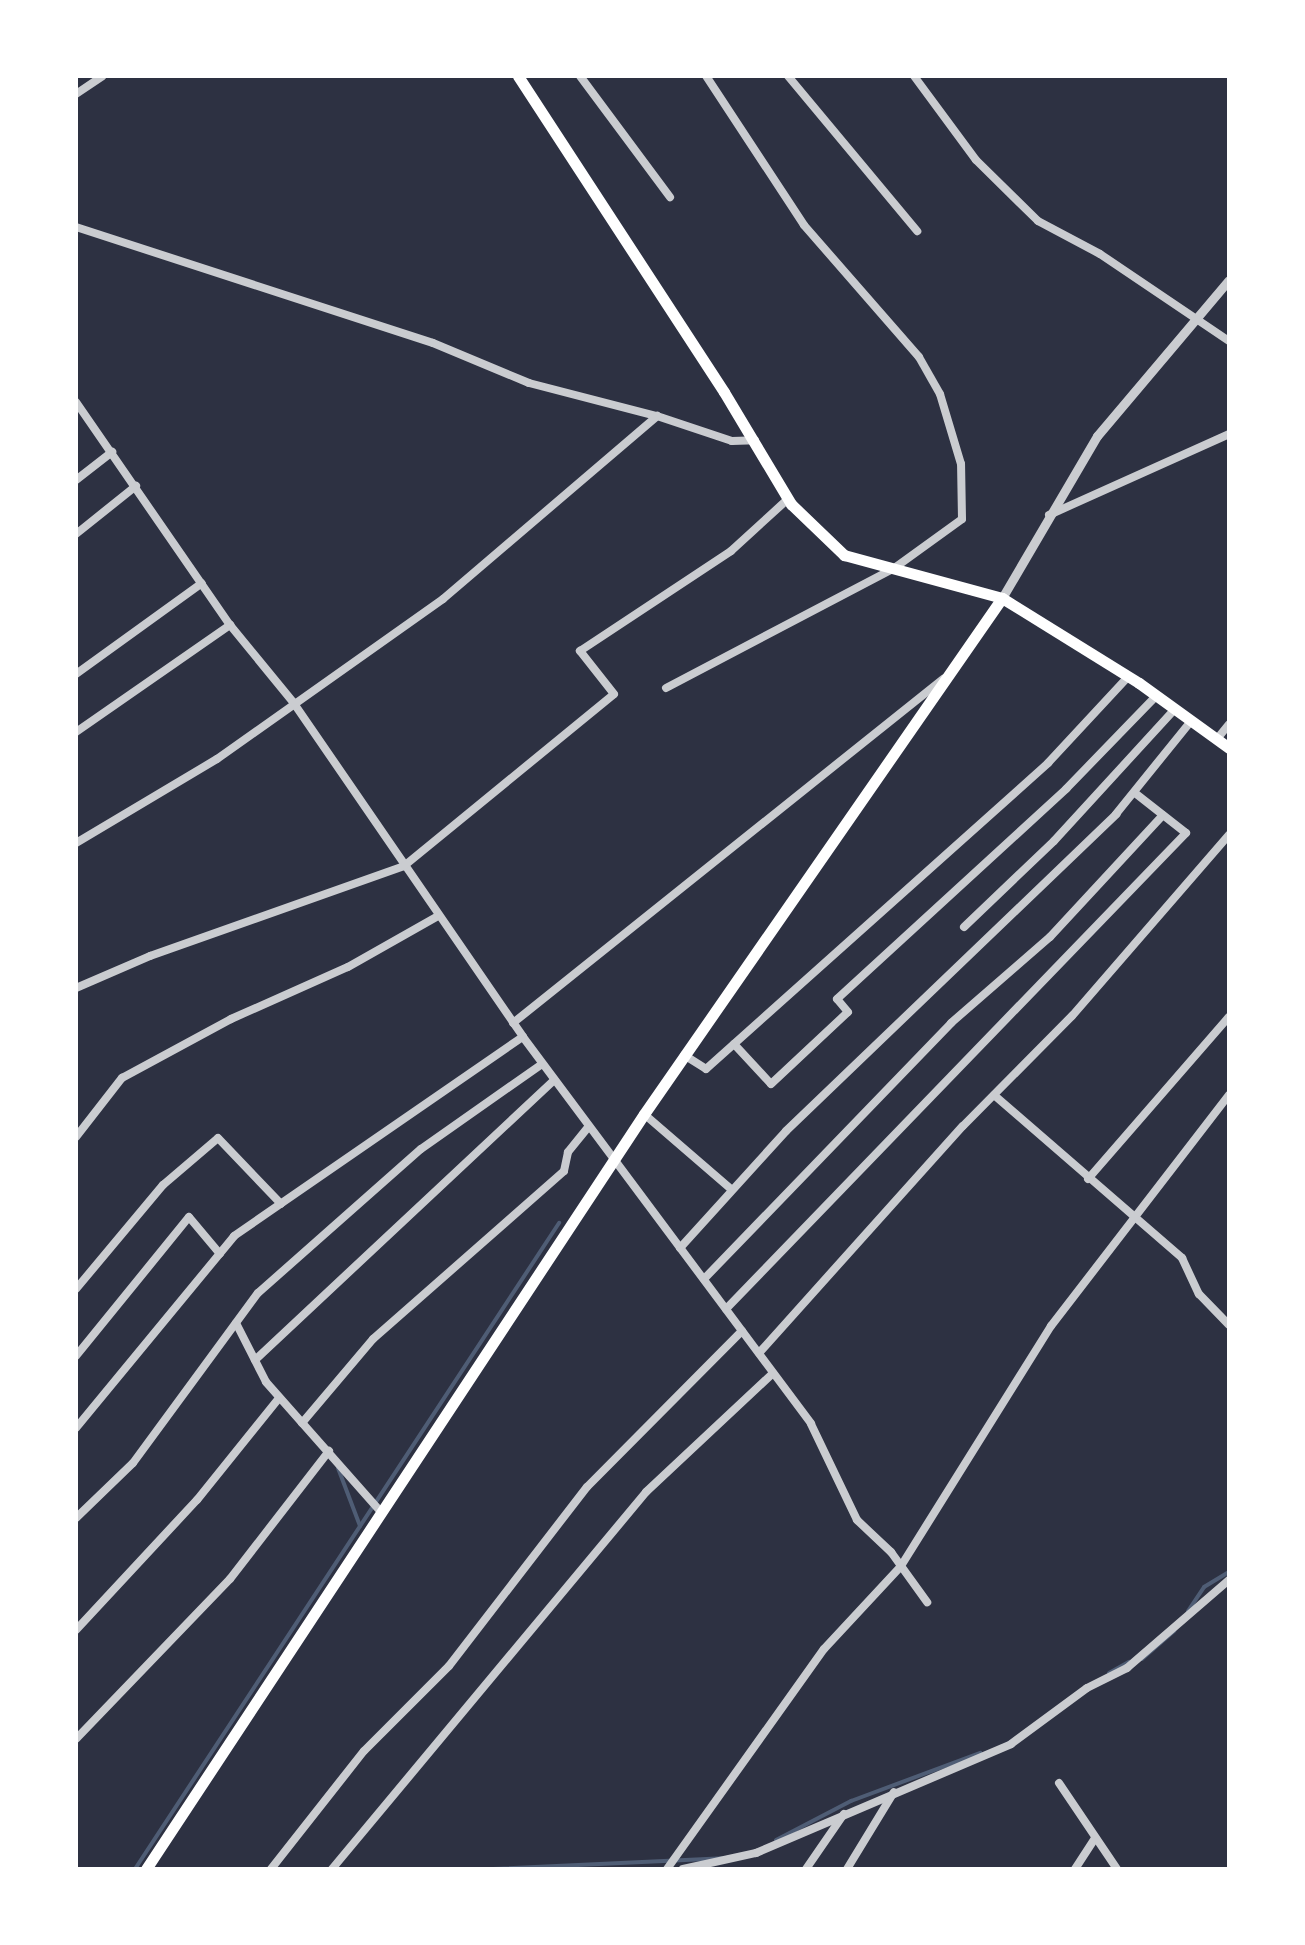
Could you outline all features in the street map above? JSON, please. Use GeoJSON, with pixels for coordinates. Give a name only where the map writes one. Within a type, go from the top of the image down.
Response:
{"type":"FeatureCollection","features":[{"type":"Feature","properties":{"kind":"main road"},"geometry":{"type":"LineString","coordinates":[[518,76],[755,440],[788,499],[844,555],[1002,598],[1128,677],[1229,748]]}},
{"type":"Feature","properties":{"kind":"main road"},"geometry":{"type":"LineString","coordinates":[[146,1869],[613,1160],[1002,598]]}},
{"type":"Feature","properties":{"kind":"street"},"geometry":{"type":"LineString","coordinates":[[76,94],[103,76]]}},
{"type":"Feature","properties":{"kind":"street"},"geometry":{"type":"LineString","coordinates":[[580,76],[670,197]]}},
{"type":"Feature","properties":{"kind":"street"},"geometry":{"type":"LineString","coordinates":[[666,688],[893,569],[962,519],[961,464],[940,394],[919,357],[804,225],[706,76]]}},
{"type":"Feature","properties":{"kind":"street"},"geometry":{"type":"LineString","coordinates":[[788,76],[917,231]]}},
{"type":"Feature","properties":{"kind":"street"},"geometry":{"type":"LineString","coordinates":[[914,76],[976,160],[1038,221],[1100,254],[1229,341]]}},
{"type":"Feature","properties":{"kind":"street"},"geometry":{"type":"LineString","coordinates":[[76,227],[433,343],[529,383],[657,416],[732,441],[755,440]]}},
{"type":"Feature","properties":{"kind":"street"},"geometry":{"type":"LineString","coordinates":[[1002,598],[1097,436],[1229,280]]}},
{"type":"Feature","properties":{"kind":"street"},"geometry":{"type":"LineString","coordinates":[[76,402],[230,625],[293,702],[542,1064],[811,1424],[857,1520],[901,1566],[927,1602]]}},
{"type":"Feature","properties":{"kind":"street"},"geometry":{"type":"LineString","coordinates":[[76,843],[217,759],[293,702],[443,599],[657,416]]}},
{"type":"Feature","properties":{"kind":"street"},"geometry":{"type":"LineString","coordinates":[[1048,515],[1229,434]]}},
{"type":"Feature","properties":{"kind":"street"},"geometry":{"type":"LineString","coordinates":[[76,480],[112,452]]}},
{"type":"Feature","properties":{"kind":"street"},"geometry":{"type":"LineString","coordinates":[[76,534],[136,486]]}},
{"type":"Feature","properties":{"kind":"street"},"geometry":{"type":"LineString","coordinates":[[76,988],[150,956],[404,866],[614,694],[580,651],[731,551],[788,499]]}},
{"type":"Feature","properties":{"kind":"street"},"geometry":{"type":"LineString","coordinates":[[76,674],[202,583]]}},
{"type":"Feature","properties":{"kind":"street"},"geometry":{"type":"LineString","coordinates":[[76,732],[230,625]]}},
{"type":"Feature","properties":{"kind":"street"},"geometry":{"type":"LineString","coordinates":[[513,1023],[949,674]]}},
{"type":"Feature","properties":{"kind":"street"},"geometry":{"type":"LineString","coordinates":[[684,1055],[706,1069],[1048,763],[1128,677]]}},
{"type":"Feature","properties":{"kind":"street"},"geometry":{"type":"LineString","coordinates":[[734,1044],[771,1084],[848,1012],[837,999],[1066,789],[1156,696]]}},
{"type":"Feature","properties":{"kind":"street"},"geometry":{"type":"LineString","coordinates":[[964,927],[1063,832],[1175,709]]}},
{"type":"Feature","properties":{"kind":"street"},"geometry":{"type":"LineString","coordinates":[[680,1248],[786,1131],[1026,905],[1135,793],[1191,721]]}},
{"type":"Feature","properties":{"kind":"street"},"geometry":{"type":"LineString","coordinates":[[1217,739],[1229,724]]}},
{"type":"Feature","properties":{"kind":"street"},"geometry":{"type":"LineString","coordinates":[[726,1309],[1186,833],[1135,793]]}},
{"type":"Feature","properties":{"kind":"street"},"geometry":{"type":"LineString","coordinates":[[704,1279],[951,1023],[1050,937],[1163,815]]}},
{"type":"Feature","properties":{"kind":"street"},"geometry":{"type":"LineString","coordinates":[[759,1353],[994,1095],[1072,1016],[1229,835]]}},
{"type":"Feature","properties":{"kind":"street"},"geometry":{"type":"LineString","coordinates":[[76,1137],[122,1078],[231,1019],[348,967],[438,916]]}},
{"type":"Feature","properties":{"kind":"street"},"geometry":{"type":"LineString","coordinates":[[1088,1179],[1229,1017]]}},
{"type":"Feature","properties":{"kind":"street"},"geometry":{"type":"LineString","coordinates":[[76,1428],[234,1236],[523,1037]]}},
{"type":"Feature","properties":{"kind":"street"},"geometry":{"type":"LineString","coordinates":[[76,1518],[133,1463],[258,1293],[355,1204],[421,1149],[542,1064]]}},
{"type":"Feature","properties":{"kind":"street"},"geometry":{"type":"LineString","coordinates":[[255,1360],[554,1080]]}},
{"type":"Feature","properties":{"kind":"street"},"geometry":{"type":"LineString","coordinates":[[994,1095],[1182,1258],[1199,1294],[1229,1325]]}},
{"type":"Feature","properties":{"kind":"street"},"geometry":{"type":"LineString","coordinates":[[667,1869],[824,1649],[901,1566],[1051,1326],[1229,1095]]}},
{"type":"Feature","properties":{"kind":"street"},"geometry":{"type":"LineString","coordinates":[[644,1114],[732,1190]]}},
{"type":"Feature","properties":{"kind":"street"},"geometry":{"type":"LineString","coordinates":[[302,1423],[373,1339],[564,1171],[568,1152],[588,1127]]}},
{"type":"Feature","properties":{"kind":"street"},"geometry":{"type":"LineString","coordinates":[[76,1289],[163,1185],[218,1138],[281,1204]]}},
{"type":"Feature","properties":{"kind":"street"},"geometry":{"type":"LineString","coordinates":[[76,1356],[189,1217],[220,1254]]}},
{"type":"Feature","properties":{"kind":"street"},"geometry":{"type":"LineString","coordinates":[[236,1323],[279,1398],[380,1511]]}},
{"type":"Feature","properties":{"kind":"street"},"geometry":{"type":"LineString","coordinates":[[271,1869],[364,1751],[449,1666],[587,1487],[742,1331]]}},
{"type":"Feature","properties":{"kind":"street"},"geometry":{"type":"LineString","coordinates":[[332,1869],[646,1492],[773,1373]]}},
{"type":"Feature","properties":{"kind":"street"},"geometry":{"type":"LineString","coordinates":[[76,1630],[116,1581],[197,1500],[279,1398]]}},
{"type":"Feature","properties":{"kind":"street"},"geometry":{"type":"LineString","coordinates":[[76,1739],[230,1579],[329,1451]]}},
{"type":"Feature","properties":{"kind":"street"},"geometry":{"type":"LineString","coordinates":[[683,1869],[756,1853],[1014,1743],[1087,1688],[1127,1668],[1229,1580]]}},
{"type":"Feature","properties":{"kind":"street"},"geometry":{"type":"LineString","coordinates":[[1059,1783],[1117,1869]]}},
{"type":"Feature","properties":{"kind":"street"},"geometry":{"type":"LineString","coordinates":[[847,1869],[894,1792]]}},
{"type":"Feature","properties":{"kind":"street"},"geometry":{"type":"LineString","coordinates":[[806,1869],[845,1813]]}},
{"type":"Feature","properties":{"kind":"street"},"geometry":{"type":"LineString","coordinates":[[1075,1869],[1095,1838]]}},
{"type":"Feature","properties":{"kind":"waterway"},"geometry":{"type":"LineString","coordinates":[[135,1869],[559,1223]]}},
{"type":"Feature","properties":{"kind":"waterway"},"geometry":{"type":"LineString","coordinates":[[338,1468],[360,1526]]}},
{"type":"Feature","properties":{"kind":"waterway"},"geometry":{"type":"LineString","coordinates":[[1188,1611],[1204,1587],[1229,1572]]}},
{"type":"Feature","properties":{"kind":"waterway"},"geometry":{"type":"LineString","coordinates":[[1142,1659],[1174,1631]]}},
{"type":"Feature","properties":{"kind":"waterway"},"geometry":{"type":"LineString","coordinates":[[1109,1673],[1129,1662]]}},
{"type":"Feature","properties":{"kind":"waterway"},"geometry":{"type":"LineString","coordinates":[[776,1840],[851,1801],[980,1753]]}},
{"type":"Feature","properties":{"kind":"waterway"},"geometry":{"type":"LineString","coordinates":[[493,1869],[723,1858]]}}]}
